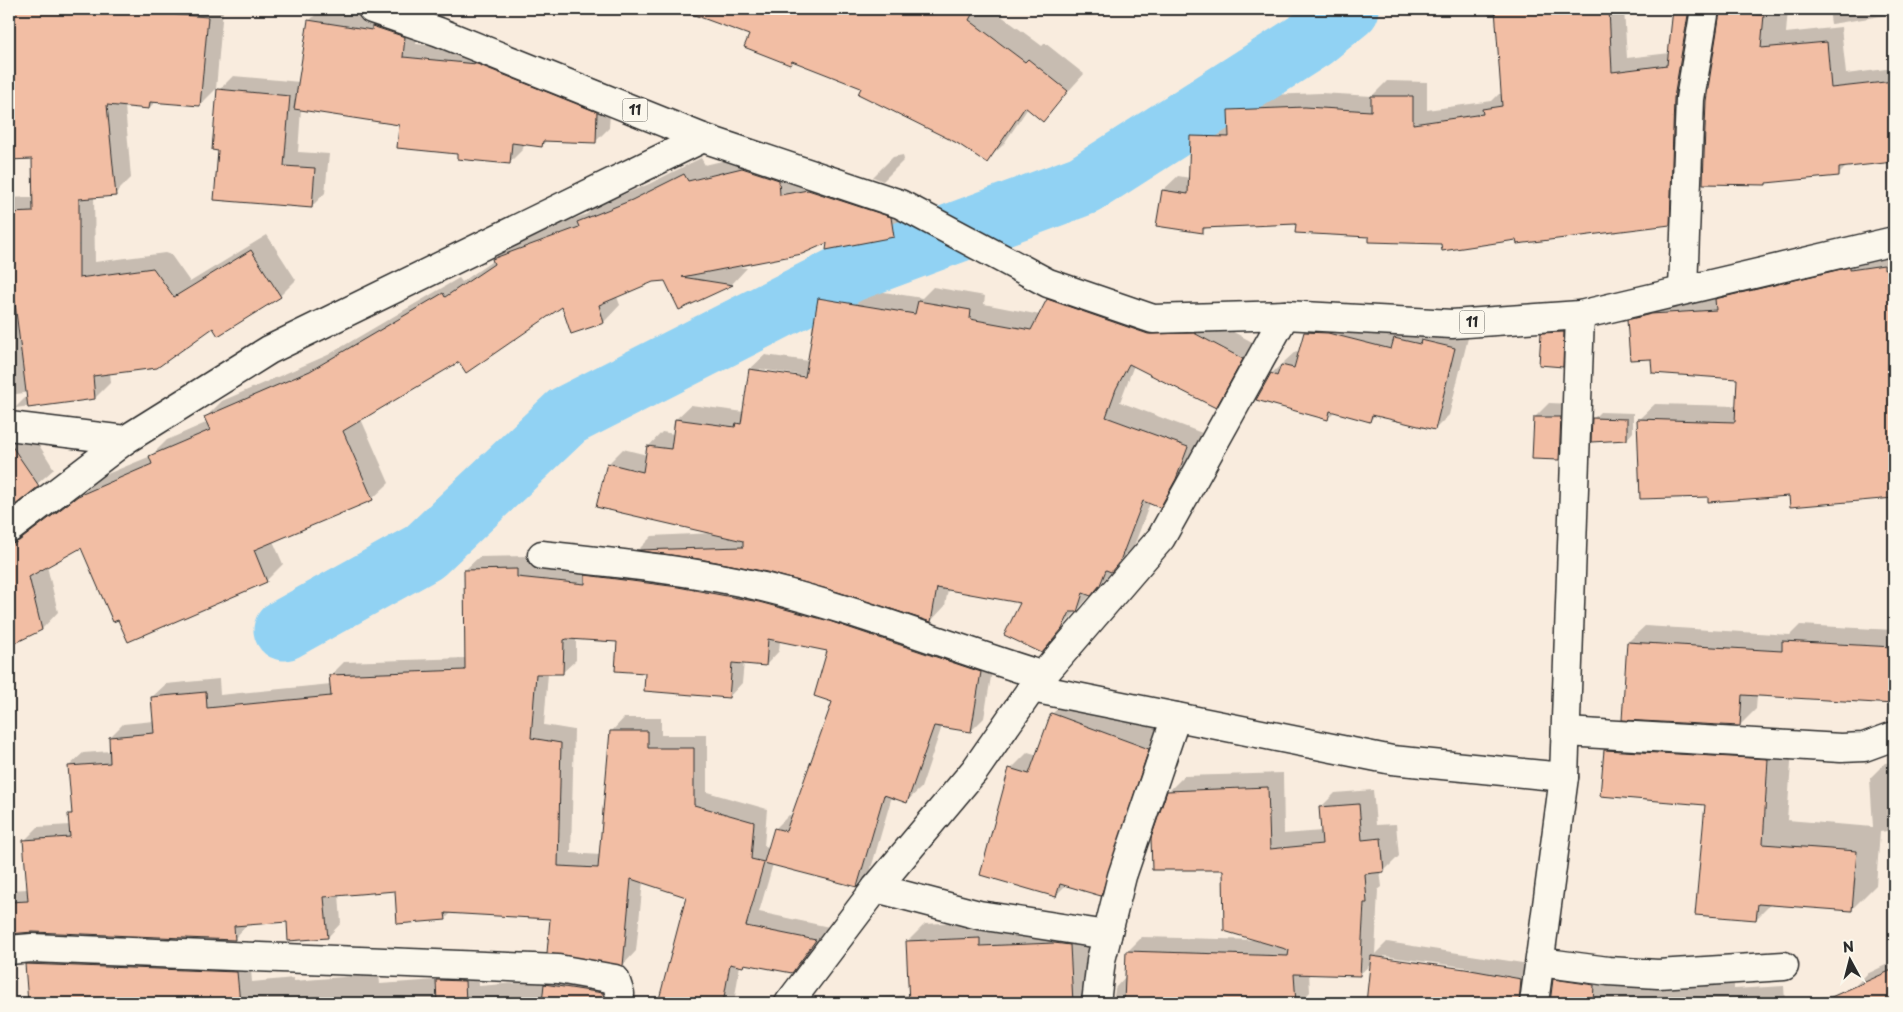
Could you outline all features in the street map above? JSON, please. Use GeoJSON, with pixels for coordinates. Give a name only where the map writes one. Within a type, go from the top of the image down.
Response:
{"type":"FeatureCollection","features":[{"type":"Feature","properties":{"kind":"main road","name":"11"},"geometry":{"type":"LineString","coordinates":[[372,9],[439,32],[703,138],[900,204],[1048,283],[1153,319],[1285,315],[1452,324],[1580,315],[1683,289],[1894,241]]}},
{"type":"Feature","properties":{"kind":"main road"},"geometry":{"type":"LineString","coordinates":[[1683,289],[1690,99],[1705,9]]}},
{"type":"Feature","properties":{"kind":"main road"},"geometry":{"type":"LineString","coordinates":[[9,530],[125,440],[269,350],[703,138]]}},
{"type":"Feature","properties":{"kind":"main road"},"geometry":{"type":"LineString","coordinates":[[789,1003],[876,888],[975,770],[1038,682],[1161,538],[1285,315]]}},
{"type":"Feature","properties":{"kind":"main road"},"geometry":{"type":"LineString","coordinates":[[1534,1003],[1564,776],[1580,315]]}},
{"type":"Feature","properties":{"kind":"main road"},"geometry":{"type":"LineString","coordinates":[[9,426],[125,440]]}},
{"type":"Feature","properties":{"kind":"main road"},"geometry":{"type":"LineString","coordinates":[[542,555],[655,566],[763,587],[900,627],[1038,682],[1176,717],[1392,760],[1564,776]]}},
{"type":"Feature","properties":{"kind":"main road"},"geometry":{"type":"LineString","coordinates":[[1096,1003],[1101,960],[1122,876],[1176,717]]}},
{"type":"Feature","properties":{"kind":"main road"},"geometry":{"type":"LineString","coordinates":[[1566,732],[1841,748],[1864,747],[1894,736]]}},
{"type":"Feature","properties":{"kind":"main road"},"geometry":{"type":"LineString","coordinates":[[876,888],[979,915],[1107,935]]}},
{"type":"Feature","properties":{"kind":"main road"},"geometry":{"type":"LineString","coordinates":[[9,950],[32,948],[558,969],[615,979],[620,994],[619,1003]]}},
{"type":"Feature","properties":{"kind":"main road"},"geometry":{"type":"LineString","coordinates":[[1540,962],[1608,971],[1658,974],[1784,966]]}},
{"type":"Feature","properties":{"kind":"building"},"geometry":{"type":"Polygon","coordinates":[[[9,9],[154,9],[154,13],[208,17],[200,106],[150,102],[149,109],[107,105],[116,196],[79,199],[79,278],[153,268],[174,297],[251,250],[281,297],[218,336],[213,328],[157,368],[93,376],[95,399],[28,408],[9,255],[9,213],[33,212],[32,159],[9,160],[9,9]]]}},
{"type":"Feature","properties":{"kind":"building"},"geometry":{"type":"Polygon","coordinates":[[[686,9],[975,9],[969,20],[1025,62],[1028,59],[1068,91],[1043,122],[1025,107],[987,163],[957,143],[858,94],[861,88],[792,61],[790,65],[744,47],[749,35],[686,12],[686,9]]]}},
{"type":"Feature","properties":{"kind":"building"},"geometry":{"type":"Polygon","coordinates":[[[1495,9],[1609,9],[1612,72],[1667,65],[1673,9],[1689,9],[1674,98],[1670,225],[1517,244],[1516,240],[1442,251],[1441,244],[1369,242],[1369,237],[1295,233],[1296,224],[1203,228],[1203,233],[1156,226],[1162,190],[1188,194],[1190,136],[1229,137],[1228,110],[1305,107],[1371,111],[1371,96],[1413,96],[1413,124],[1483,114],[1482,109],[1502,106],[1495,9]]]}},
{"type":"Feature","properties":{"kind":"building"},"geometry":{"type":"Polygon","coordinates":[[[1720,12],[1764,15],[1761,48],[1827,42],[1831,88],[1894,81],[1894,162],[1839,168],[1839,176],[1766,183],[1766,185],[1703,184],[1706,101],[1720,12]]]}},
{"type":"Feature","properties":{"kind":"building"},"geometry":{"type":"Polygon","coordinates":[[[308,20],[372,30],[372,26],[405,37],[403,57],[477,64],[597,112],[596,143],[543,141],[542,147],[512,143],[510,164],[457,159],[457,154],[397,148],[399,125],[294,109],[308,20]]]}},
{"type":"Feature","properties":{"kind":"building"},"geometry":{"type":"Polygon","coordinates":[[[217,89],[290,96],[284,166],[315,168],[312,208],[214,200],[218,151],[212,150],[217,89]]]}},
{"type":"Feature","properties":{"kind":"building"},"geometry":{"type":"Polygon","coordinates":[[[742,168],[779,180],[780,195],[808,190],[891,217],[894,237],[826,250],[827,243],[802,254],[682,277],[733,285],[679,310],[665,281],[653,282],[599,305],[604,323],[571,334],[562,307],[466,373],[459,362],[343,431],[373,500],[254,550],[267,582],[128,642],[118,620],[113,622],[81,548],[29,577],[42,630],[9,646],[9,544],[19,541],[78,496],[152,464],[149,456],[210,430],[204,417],[310,371],[443,293],[445,297],[494,264],[492,259],[579,227],[577,222],[632,200],[684,174],[688,181],[742,168]]]}},
{"type":"Feature","properties":{"kind":"building"},"geometry":{"type":"Polygon","coordinates":[[[1884,265],[1884,269],[1894,267],[1894,498],[1790,507],[1789,496],[1708,502],[1708,497],[1640,499],[1637,419],[1735,422],[1737,379],[1652,373],[1651,359],[1630,360],[1627,320],[1651,314],[1716,310],[1715,299],[1850,267],[1850,270],[1884,265]]]}},
{"type":"Feature","properties":{"kind":"building"},"geometry":{"type":"Polygon","coordinates":[[[818,298],[915,314],[918,301],[971,310],[970,319],[1031,330],[1047,299],[1148,334],[1194,333],[1243,359],[1216,408],[1129,364],[1116,389],[1106,417],[1188,447],[1176,479],[1160,508],[1143,501],[1120,561],[1111,572],[1106,570],[1100,585],[1091,596],[1083,593],[1077,612],[1070,612],[1062,629],[1042,653],[1004,635],[1020,603],[937,588],[931,622],[838,592],[767,572],[711,561],[636,550],[743,547],[743,541],[596,507],[607,463],[643,472],[647,446],[671,449],[675,419],[735,427],[736,423],[741,424],[749,369],[805,377],[818,298]]]}},
{"type":"Feature","properties":{"kind":"building"},"geometry":{"type":"Polygon","coordinates":[[[1304,332],[1328,333],[1391,349],[1394,338],[1420,344],[1421,340],[1455,348],[1435,430],[1372,415],[1370,422],[1330,411],[1328,420],[1256,400],[1271,373],[1277,376],[1281,365],[1294,368],[1304,332]]]}},
{"type":"Feature","properties":{"kind":"building"},"geometry":{"type":"Polygon","coordinates":[[[1564,332],[1563,367],[1539,365],[1541,333],[1564,332]]]}},
{"type":"Feature","properties":{"kind":"building"},"geometry":{"type":"Polygon","coordinates":[[[1534,417],[1561,417],[1559,460],[1532,459],[1534,417]]]}},
{"type":"Feature","properties":{"kind":"building"},"geometry":{"type":"Polygon","coordinates":[[[1592,418],[1627,419],[1627,440],[1591,442],[1592,418]]]}},
{"type":"Feature","properties":{"kind":"building"},"geometry":{"type":"Polygon","coordinates":[[[9,442],[39,486],[9,510],[9,442]]]}},
{"type":"Feature","properties":{"kind":"building"},"geometry":{"type":"Polygon","coordinates":[[[517,569],[517,577],[585,584],[585,575],[678,587],[759,602],[829,621],[981,672],[971,732],[934,726],[907,803],[884,795],[857,887],[764,863],[746,926],[816,940],[792,973],[744,964],[743,967],[730,964],[723,1003],[658,1003],[686,897],[631,879],[623,966],[547,953],[550,919],[445,913],[446,920],[397,924],[395,891],[324,897],[328,938],[288,941],[287,922],[234,926],[235,940],[33,932],[9,934],[9,902],[28,901],[23,840],[70,837],[68,814],[72,814],[68,766],[110,763],[109,737],[154,733],[151,697],[206,692],[207,708],[331,696],[329,675],[465,670],[464,570],[517,569]],[[768,639],[766,666],[732,663],[729,698],[644,691],[645,673],[615,671],[617,642],[564,640],[563,674],[536,674],[531,738],[561,743],[558,866],[598,868],[610,731],[648,731],[648,748],[694,748],[694,805],[754,822],[751,859],[764,862],[774,828],[786,831],[832,702],[814,696],[827,651],[768,639]]]}},
{"type":"Feature","properties":{"kind":"building"},"geometry":{"type":"Polygon","coordinates":[[[1782,641],[1894,647],[1894,704],[1742,695],[1740,726],[1622,720],[1627,642],[1782,651],[1782,641]]]}},
{"type":"Feature","properties":{"kind":"building"},"geometry":{"type":"Polygon","coordinates":[[[1051,713],[1149,749],[1101,896],[1060,884],[1056,897],[980,875],[1009,768],[1029,774],[1051,713]]]}},
{"type":"Feature","properties":{"kind":"building"},"geometry":{"type":"Polygon","coordinates":[[[1604,750],[1768,759],[1763,844],[1857,851],[1852,911],[1758,904],[1756,920],[1695,915],[1705,805],[1600,796],[1604,750]]]}},
{"type":"Feature","properties":{"kind":"building"},"geometry":{"type":"Polygon","coordinates":[[[1268,787],[1270,849],[1322,844],[1319,807],[1359,804],[1362,840],[1381,838],[1384,872],[1365,874],[1367,903],[1364,903],[1360,976],[1294,974],[1296,1003],[1124,1003],[1126,951],[1288,956],[1289,950],[1224,931],[1223,870],[1152,870],[1151,838],[1167,791],[1268,787]]]}},
{"type":"Feature","properties":{"kind":"building"},"geometry":{"type":"Polygon","coordinates":[[[980,938],[980,946],[1054,943],[1070,945],[1073,1003],[909,1003],[906,941],[980,938]]]}},
{"type":"Feature","properties":{"kind":"building"},"geometry":{"type":"Polygon","coordinates":[[[1371,956],[1521,979],[1519,1003],[1366,1003],[1371,956]]]}},
{"type":"Feature","properties":{"kind":"building"},"geometry":{"type":"Polygon","coordinates":[[[25,964],[237,972],[240,1003],[28,1003],[25,964]]]}},
{"type":"Feature","properties":{"kind":"building"},"geometry":{"type":"Polygon","coordinates":[[[1894,969],[1894,1003],[1818,1003],[1894,969]]]}},
{"type":"Feature","properties":{"kind":"building"},"geometry":{"type":"Polygon","coordinates":[[[1553,979],[1594,985],[1593,1003],[1550,1003],[1553,979]]]}},
{"type":"Feature","properties":{"kind":"building"},"geometry":{"type":"Polygon","coordinates":[[[436,980],[465,981],[466,1003],[437,1003],[436,980]]]}},
{"type":"Feature","properties":{"kind":"building"},"geometry":{"type":"Polygon","coordinates":[[[544,984],[603,993],[604,1003],[542,1003],[544,984]]]}},
{"type":"Feature","properties":{"kind":"waterway"},"geometry":{"type":"LineString","coordinates":[[284,630],[424,552],[567,416],[850,272],[1084,185],[1312,39],[1349,9]]}}]}
